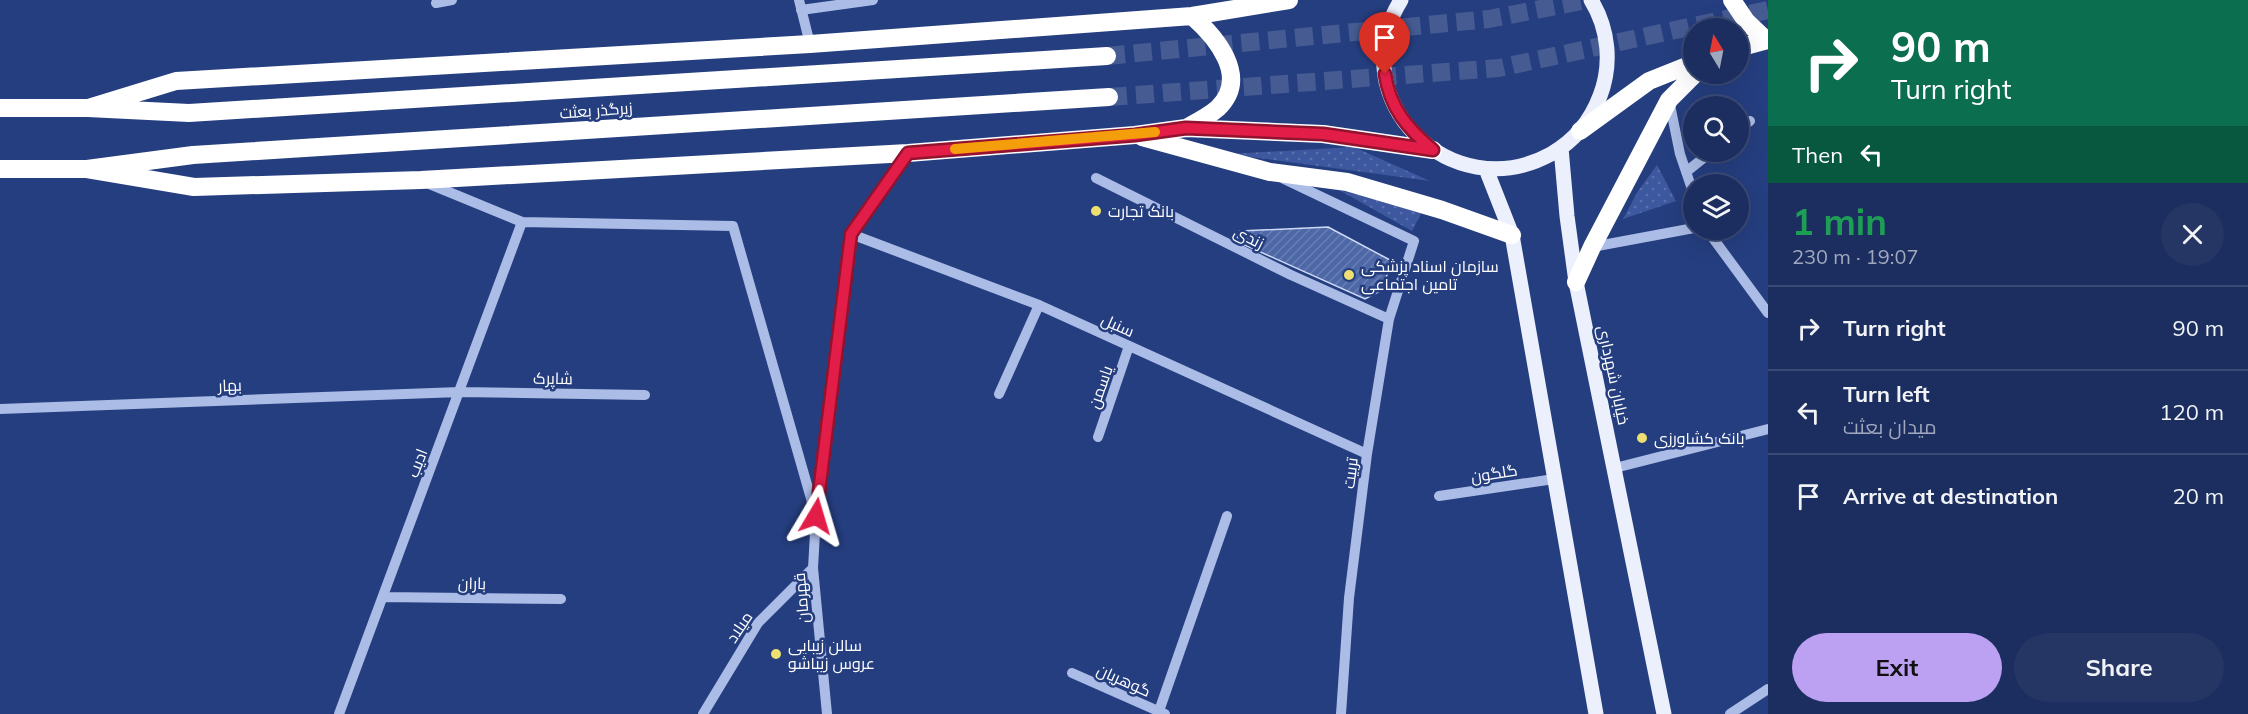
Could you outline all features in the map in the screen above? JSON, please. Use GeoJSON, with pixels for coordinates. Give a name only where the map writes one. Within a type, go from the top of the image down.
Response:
{"type":"FeatureCollection","features":[{"type":"Feature","properties":{"kind":"highway"},"geometry":{"type":"LineString","coordinates":[[0,108],[88,108],[176,81],[810,44],[1192,16],[1289,0]]}},
{"type":"Feature","properties":{"kind":"highway"},"geometry":{"type":"LineString","coordinates":[[1732,0],[1746,21],[1767,40]]}},
{"type":"Feature","properties":{"kind":"highway"},"geometry":{"type":"LineString","coordinates":[[1186,128],[1217,110],[1224,101],[1230,79],[1225,53],[1212,34],[1192,16]]}},
{"type":"Feature","properties":{"kind":"highway"},"geometry":{"type":"LineString","coordinates":[[1749,45],[1767,40]]}},
{"type":"Feature","properties":{"kind":"highway","name":"زیرگذر بعثت"},"geometry":{"type":"LineString","coordinates":[[88,108],[189,113],[1107,56]]}},
{"type":"Feature","properties":{"kind":"highway"},"geometry":{"type":"LineString","coordinates":[[1580,131],[1649,81],[1683,67]]}},
{"type":"Feature","properties":{"kind":"highway"},"geometry":{"type":"LineString","coordinates":[[1576,282],[1592,247],[1670,100],[1685,84]]}},
{"type":"Feature","properties":{"kind":"highway","name":"زیرگذر بعثت"},"geometry":{"type":"LineString","coordinates":[[87,169],[193,155],[1109,97]]}},
{"type":"Feature","properties":{"kind":"highway"},"geometry":{"type":"LineString","coordinates":[[0,169],[87,169],[194,188],[421,180],[908,153],[1135,135],[1186,128],[1323,134],[1433,150]]}},
{"type":"Feature","properties":{"kind":"highway"},"geometry":{"type":"LineString","coordinates":[[1135,135],[1270,172],[1347,182],[1442,210],[1512,236]]}},
{"type":"Feature","properties":{"kind":"main road"},"geometry":{"type":"LineString","coordinates":[[1401,0],[1392,14],[1385,37],[1383,62],[1387,85],[1395,108],[1411,132],[1433,150],[1458,164],[1486,169],[1512,168],[1538,161],[1561,148],[1580,131],[1595,109],[1605,84],[1607,42],[1602,22],[1591,0]]}},
{"type":"Feature","properties":{"kind":"main road","name":"خیابان شهرداری"},"geometry":{"type":"LineString","coordinates":[[1561,148],[1566,216],[1576,282],[1664,714]]}},
{"type":"Feature","properties":{"kind":"main road"},"geometry":{"type":"LineString","coordinates":[[1486,169],[1512,236],[1596,714]]}},
{"type":"Feature","properties":{"kind":"street"},"geometry":{"type":"LineString","coordinates":[[436,3],[452,0]]}},
{"type":"Feature","properties":{"kind":"street"},"geometry":{"type":"LineString","coordinates":[[810,44],[800,5],[873,0]]}},
{"type":"Feature","properties":{"kind":"street"},"geometry":{"type":"LineString","coordinates":[[1670,100],[1680,154],[1686,172],[1698,162]]}},
{"type":"Feature","properties":{"kind":"street"},"geometry":{"type":"LineString","coordinates":[[851,234],[908,153]]}},
{"type":"Feature","properties":{"kind":"street","name":"تربیت"},"geometry":{"type":"LineString","coordinates":[[1270,172],[1414,241],[1389,320],[1367,454],[1349,598],[1341,714]]}},
{"type":"Feature","properties":{"kind":"street","name":"زندی"},"geometry":{"type":"LineString","coordinates":[[1096,178],[1291,275],[1389,320]]}},
{"type":"Feature","properties":{"kind":"street"},"geometry":{"type":"LineString","coordinates":[[421,180],[522,222],[733,226],[816,516]]}},
{"type":"Feature","properties":{"kind":"street","name":"ادیب"},"geometry":{"type":"LineString","coordinates":[[339,714],[522,222]]}},
{"type":"Feature","properties":{"kind":"street"},"geometry":{"type":"LineString","coordinates":[[1592,247],[1683,230]]}},
{"type":"Feature","properties":{"kind":"street","name":"سنبل"},"geometry":{"type":"LineString","coordinates":[[851,234],[1039,305],[1367,454]]}},
{"type":"Feature","properties":{"kind":"street","name":"قهرمان"},"geometry":{"type":"LineString","coordinates":[[827,714],[813,568],[816,516],[851,234]]}},
{"type":"Feature","properties":{"kind":"street"},"geometry":{"type":"LineString","coordinates":[[1714,240],[1768,313]]}},
{"type":"Feature","properties":{"kind":"street"},"geometry":{"type":"LineString","coordinates":[[999,394],[1039,305]]}},
{"type":"Feature","properties":{"kind":"street","name":"یاسمن"},"geometry":{"type":"LineString","coordinates":[[1098,436],[1129,346]]}},
{"type":"Feature","properties":{"kind":"street","name":"شاپرک"},"geometry":{"type":"LineString","coordinates":[[460,392],[645,395]]}},
{"type":"Feature","properties":{"kind":"street","name":"بهار"},"geometry":{"type":"LineString","coordinates":[[0,409],[460,392]]}},
{"type":"Feature","properties":{"kind":"street"},"geometry":{"type":"LineString","coordinates":[[1615,468],[1768,429]]}},
{"type":"Feature","properties":{"kind":"street","name":"گلگون"},"geometry":{"type":"LineString","coordinates":[[1439,496],[1554,479]]}},
{"type":"Feature","properties":{"kind":"street"},"geometry":{"type":"LineString","coordinates":[[1162,713],[1227,516]]}},
{"type":"Feature","properties":{"kind":"street","name":"میلاد"},"geometry":{"type":"LineString","coordinates":[[703,714],[758,623],[813,568]]}},
{"type":"Feature","properties":{"kind":"street","name":"باران"},"geometry":{"type":"LineString","coordinates":[[383,597],[561,599]]}},
{"type":"Feature","properties":{"kind":"street","name":"گوهریان"},"geometry":{"type":"LineString","coordinates":[[1072,673],[1162,713]]}},
{"type":"Feature","properties":{"kind":"street"},"geometry":{"type":"LineString","coordinates":[[1730,714],[1768,689]]}},
{"type":"Feature","properties":{"kind":"shaded area"},"geometry":{"type":"Polygon","coordinates":[[[1354,147],[1430,181],[1229,154],[1354,147]]]}},
{"type":"Feature","properties":{"kind":"shaded area"},"geometry":{"type":"Polygon","coordinates":[[[1657,165],[1676,201],[1623,219],[1638,191],[1657,165]]]}},
{"type":"Feature","properties":{"kind":"shaded area"},"geometry":{"type":"Polygon","coordinates":[[[1339,190],[1422,212],[1412,231],[1339,190]]]}},
{"type":"Feature","properties":{"kind":"building","name":"سازمان اسناد پزشکی تامین اجتماعی"},"geometry":{"type":"Polygon","coordinates":[[[1328,227],[1390,260],[1384,289],[1365,299],[1236,241],[1240,231],[1328,227]]]}},
{"type":"Feature","properties":{"kind":"tunnel"},"geometry":{"type":"LineString","coordinates":[[1107,56],[1489,19],[1587,0]]}},
{"type":"Feature","properties":{"kind":"tunnel"},"geometry":{"type":"LineString","coordinates":[[1109,97],[1499,68],[1768,10]]}},
{"type":"Feature","properties":{"kind":"slow traffic"},"geometry":{"type":"LineString","coordinates":[[955,149],[1155,132]]}},
{"type":"Feature","properties":{"kind":"place","name":"بانک تجارت"},"geometry":{"type":"Point","coordinates":[1096,211]}},
{"type":"Feature","properties":{"kind":"place","name":"سازمان اسناد پزشکی تامین اجتماعی"},"geometry":{"type":"Point","coordinates":[1349,275]}},
{"type":"Feature","properties":{"kind":"place","name":"بانک کشاورزی"},"geometry":{"type":"Point","coordinates":[1642,438]}},
{"type":"Feature","properties":{"kind":"place","name":"سالن زیبایی عروس زیباشو"},"geometry":{"type":"Point","coordinates":[776,654]}},
{"type":"Feature","properties":{"kind":"route"},"geometry":{"type":"LineString","coordinates":[[816,516],[851,234],[908,153],[1135,135],[1186,128],[1323,134],[1433,150],[1411,132],[1395,108],[1385,74]]}}]}
